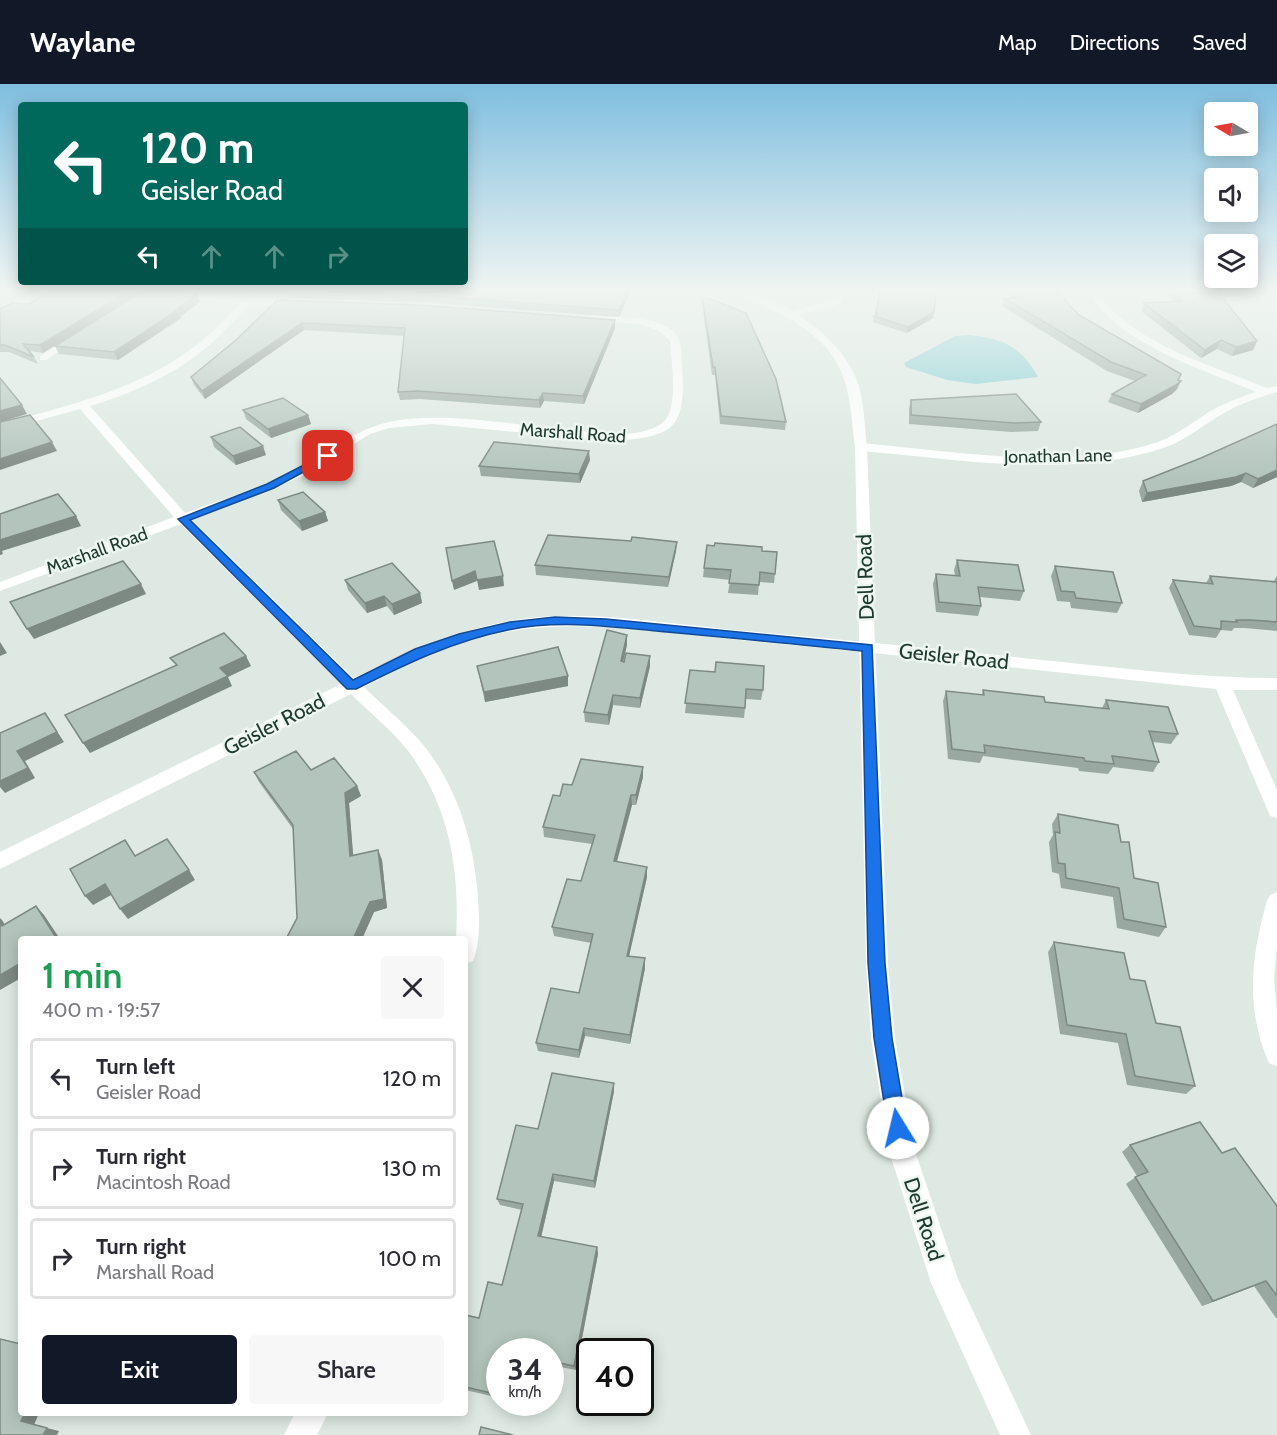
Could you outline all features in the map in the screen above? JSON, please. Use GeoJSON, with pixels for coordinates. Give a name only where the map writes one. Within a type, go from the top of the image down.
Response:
{"type":"FeatureCollection","features":[{"type":"Feature","properties":{"kind":"street"},"geometry":{"type":"LineString","coordinates":[[0,428],[126,389],[174,367],[191,355]]}},
{"type":"Feature","properties":{"kind":"street","name":"Marshall Road"},"geometry":{"type":"LineString","coordinates":[[0,587],[271,486],[297,474],[358,436],[387,425],[432,421],[609,437],[635,437],[659,431],[673,421],[678,410],[676,355]]}},
{"type":"Feature","properties":{"kind":"street","name":"Dell Road"},"geometry":{"type":"LineString","coordinates":[[835,355],[850,376],[861,447],[877,963],[883,1038],[902,1151],[945,1283],[1016,1435]]}},
{"type":"Feature","properties":{"kind":"street"},"geometry":{"type":"LineString","coordinates":[[1186,355],[1271,391]]}},
{"type":"Feature","properties":{"kind":"street","name":"Jonathan Lane"},"geometry":{"type":"LineString","coordinates":[[861,447],[1018,459],[1079,459],[1132,453],[1176,440],[1220,411],[1271,391]]}},
{"type":"Feature","properties":{"kind":"street"},"geometry":{"type":"LineString","coordinates":[[82,404],[183,519],[414,746],[435,777],[456,821],[466,878],[468,936]]}},
{"type":"Feature","properties":{"kind":"street","name":"Geisler Road"},"geometry":{"type":"LineString","coordinates":[[0,861],[420,652],[463,637],[510,626],[555,621],[606,623],[868,647],[1222,684],[1277,684]]}},
{"type":"Feature","properties":{"kind":"street"},"geometry":{"type":"LineString","coordinates":[[1222,684],[1277,811]]}},
{"type":"Feature","properties":{"kind":"street"},"geometry":{"type":"LineString","coordinates":[[1277,901],[1261,976],[1266,1025],[1277,1055]]}},
{"type":"Feature","properties":{"kind":"street"},"geometry":{"type":"LineString","coordinates":[[299,1435],[311,1416]]}},
{"type":"Feature","properties":{"kind":"lane"},"geometry":{"type":"LineString","coordinates":[[42,358],[47,355]]}},
{"type":"Feature","properties":{"kind":"water"},"geometry":{"type":"Polygon","coordinates":[[[919,355],[1022,355],[1038,377],[976,384],[947,380],[906,367],[904,363],[919,355]]]}},
{"type":"Feature","properties":{"kind":"building"},"geometry":{"type":"Polygon","coordinates":[[[218,355],[255,355],[202,391],[191,377],[218,355]]]}},
{"type":"Feature","properties":{"kind":"building"},"geometry":{"type":"Polygon","coordinates":[[[402,355],[600,355],[583,396],[543,393],[539,400],[418,391],[398,392],[402,355]]]}},
{"type":"Feature","properties":{"kind":"building"},"geometry":{"type":"Polygon","coordinates":[[[711,355],[765,355],[776,379],[786,422],[721,416],[715,367],[713,367],[711,355]]]}},
{"type":"Feature","properties":{"kind":"building"},"geometry":{"type":"Polygon","coordinates":[[[1099,355],[1148,355],[1181,374],[1178,380],[1181,381],[1141,404],[1112,394],[1146,375],[1111,362],[1099,355]]]}},
{"type":"Feature","properties":{"kind":"building"},"geometry":{"type":"Polygon","coordinates":[[[0,378],[22,405],[0,411],[0,378]]]}},
{"type":"Feature","properties":{"kind":"building"},"geometry":{"type":"Polygon","coordinates":[[[1016,394],[1041,422],[1014,423],[911,415],[911,400],[1016,394]]]}},
{"type":"Feature","properties":{"kind":"building"},"geometry":{"type":"Polygon","coordinates":[[[283,398],[308,415],[268,429],[243,410],[283,398]]]}},
{"type":"Feature","properties":{"kind":"building"},"geometry":{"type":"Polygon","coordinates":[[[30,415],[52,442],[0,459],[0,422],[30,415]]]}},
{"type":"Feature","properties":{"kind":"building"},"geometry":{"type":"Polygon","coordinates":[[[1277,424],[1277,470],[1258,479],[1246,473],[1236,477],[1147,493],[1143,481],[1277,424]]]}},
{"type":"Feature","properties":{"kind":"building"},"geometry":{"type":"Polygon","coordinates":[[[240,427],[263,446],[233,456],[211,437],[240,427]]]}},
{"type":"Feature","properties":{"kind":"building"},"geometry":{"type":"Polygon","coordinates":[[[494,442],[589,451],[579,474],[479,466],[494,442]]]}},
{"type":"Feature","properties":{"kind":"building"},"geometry":{"type":"Polygon","coordinates":[[[303,492],[325,512],[299,521],[278,500],[303,492]]]}},
{"type":"Feature","properties":{"kind":"building"},"geometry":{"type":"Polygon","coordinates":[[[58,494],[76,516],[0,540],[0,514],[58,494]]]}},
{"type":"Feature","properties":{"kind":"building"},"geometry":{"type":"Polygon","coordinates":[[[548,535],[631,541],[632,537],[677,542],[669,577],[535,565],[548,535]]]}},
{"type":"Feature","properties":{"kind":"building"},"geometry":{"type":"Polygon","coordinates":[[[494,541],[503,576],[477,580],[475,571],[452,581],[446,548],[494,541]]]}},
{"type":"Feature","properties":{"kind":"building"},"geometry":{"type":"Polygon","coordinates":[[[715,543],[762,547],[762,551],[777,552],[775,574],[760,572],[759,585],[729,583],[731,570],[704,568],[707,545],[714,546],[715,543]]]}},
{"type":"Feature","properties":{"kind":"building"},"geometry":{"type":"Polygon","coordinates":[[[957,560],[1018,565],[1024,591],[978,587],[981,606],[939,602],[936,574],[960,576],[957,560]]]}},
{"type":"Feature","properties":{"kind":"building"},"geometry":{"type":"Polygon","coordinates":[[[123,561],[141,584],[27,629],[10,602],[123,561]]]}},
{"type":"Feature","properties":{"kind":"building"},"geometry":{"type":"Polygon","coordinates":[[[392,563],[420,593],[392,604],[384,596],[365,603],[345,580],[392,563]]]}},
{"type":"Feature","properties":{"kind":"building"},"geometry":{"type":"Polygon","coordinates":[[[1055,566],[1113,572],[1122,603],[1076,598],[1074,592],[1061,591],[1055,566]]]}},
{"type":"Feature","properties":{"kind":"building"},"geometry":{"type":"Polygon","coordinates":[[[1210,576],[1277,582],[1277,622],[1221,621],[1221,629],[1194,626],[1173,580],[1213,584],[1210,576]]]}},
{"type":"Feature","properties":{"kind":"building"},"geometry":{"type":"Polygon","coordinates":[[[607,630],[627,635],[621,661],[624,662],[626,653],[650,656],[640,698],[613,695],[608,715],[584,712],[607,630]]]}},
{"type":"Feature","properties":{"kind":"building"},"geometry":{"type":"Polygon","coordinates":[[[224,633],[246,656],[220,668],[228,676],[83,743],[65,715],[177,665],[170,658],[224,633]]]}},
{"type":"Feature","properties":{"kind":"building"},"geometry":{"type":"Polygon","coordinates":[[[558,647],[568,676],[484,692],[477,666],[558,647]]]}},
{"type":"Feature","properties":{"kind":"building"},"geometry":{"type":"Polygon","coordinates":[[[716,662],[764,666],[763,690],[746,689],[745,708],[685,703],[690,670],[715,672],[716,662]]]}},
{"type":"Feature","properties":{"kind":"building"},"geometry":{"type":"Polygon","coordinates":[[[983,690],[1044,697],[1045,702],[1109,709],[1106,700],[1168,707],[1178,734],[1149,731],[1159,762],[1112,756],[1114,764],[984,745],[985,753],[952,749],[946,691],[984,695],[983,690]]]}},
{"type":"Feature","properties":{"kind":"building"},"geometry":{"type":"Polygon","coordinates":[[[45,713],[57,732],[17,751],[28,768],[0,781],[0,733],[45,713]]]}},
{"type":"Feature","properties":{"kind":"building"},"geometry":{"type":"Polygon","coordinates":[[[296,751],[311,770],[334,758],[357,786],[345,793],[350,856],[378,850],[384,899],[370,902],[354,936],[288,936],[297,918],[293,825],[254,772],[296,751]]]}},
{"type":"Feature","properties":{"kind":"building"},"geometry":{"type":"Polygon","coordinates":[[[581,759],[643,767],[636,795],[631,795],[614,861],[647,867],[627,956],[645,958],[630,1035],[584,1028],[579,1050],[536,1043],[551,988],[579,993],[593,934],[552,927],[567,879],[581,881],[595,835],[543,827],[553,795],[560,796],[563,784],[572,785],[581,759]]]}},
{"type":"Feature","properties":{"kind":"building"},"geometry":{"type":"Polygon","coordinates":[[[1058,814],[1118,825],[1121,842],[1129,842],[1134,878],[1158,883],[1166,927],[1124,919],[1119,888],[1066,878],[1065,864],[1058,863],[1055,832],[1060,833],[1058,814]]]}},
{"type":"Feature","properties":{"kind":"building"},"geometry":{"type":"Polygon","coordinates":[[[167,839],[189,870],[120,909],[105,884],[85,896],[70,869],[125,840],[135,856],[167,839]]]}},
{"type":"Feature","properties":{"kind":"building"},"geometry":{"type":"Polygon","coordinates":[[[36,906],[55,936],[18,936],[18,965],[0,975],[0,922],[2,926],[36,906]]]}},
{"type":"Feature","properties":{"kind":"building"},"geometry":{"type":"Polygon","coordinates":[[[1054,942],[1124,953],[1130,979],[1145,981],[1156,1023],[1180,1027],[1195,1086],[1135,1076],[1126,1034],[1067,1025],[1054,942]]]}},
{"type":"Feature","properties":{"kind":"building"},"geometry":{"type":"Polygon","coordinates":[[[552,1073],[614,1083],[594,1181],[553,1174],[538,1236],[597,1247],[579,1338],[576,1338],[574,1366],[564,1364],[564,1338],[486,1338],[486,1392],[468,1388],[468,1316],[479,1318],[488,1282],[502,1285],[523,1204],[497,1199],[516,1125],[538,1129],[552,1073]]]}},
{"type":"Feature","properties":{"kind":"building"},"geometry":{"type":"Polygon","coordinates":[[[1200,1122],[1222,1153],[1235,1148],[1277,1206],[1277,1296],[1266,1281],[1213,1301],[1135,1177],[1148,1172],[1130,1145],[1200,1122]]]}},
{"type":"Feature","properties":{"kind":"building"},"geometry":{"type":"Polygon","coordinates":[[[0,1339],[18,1343],[18,1416],[24,1416],[21,1421],[47,1428],[43,1435],[0,1435],[0,1339]]]}},
{"type":"Feature","properties":{"kind":"building"},"geometry":{"type":"Polygon","coordinates":[[[481,1427],[513,1435],[479,1435],[481,1427]]]}},
{"type":"Feature","properties":{"kind":"route"},"geometry":{"type":"LineString","coordinates":[[328,456],[271,486],[183,519],[351,686],[420,652],[463,637],[510,626],[555,621],[606,623],[868,647],[877,963],[883,1038],[898,1128]]}}]}
